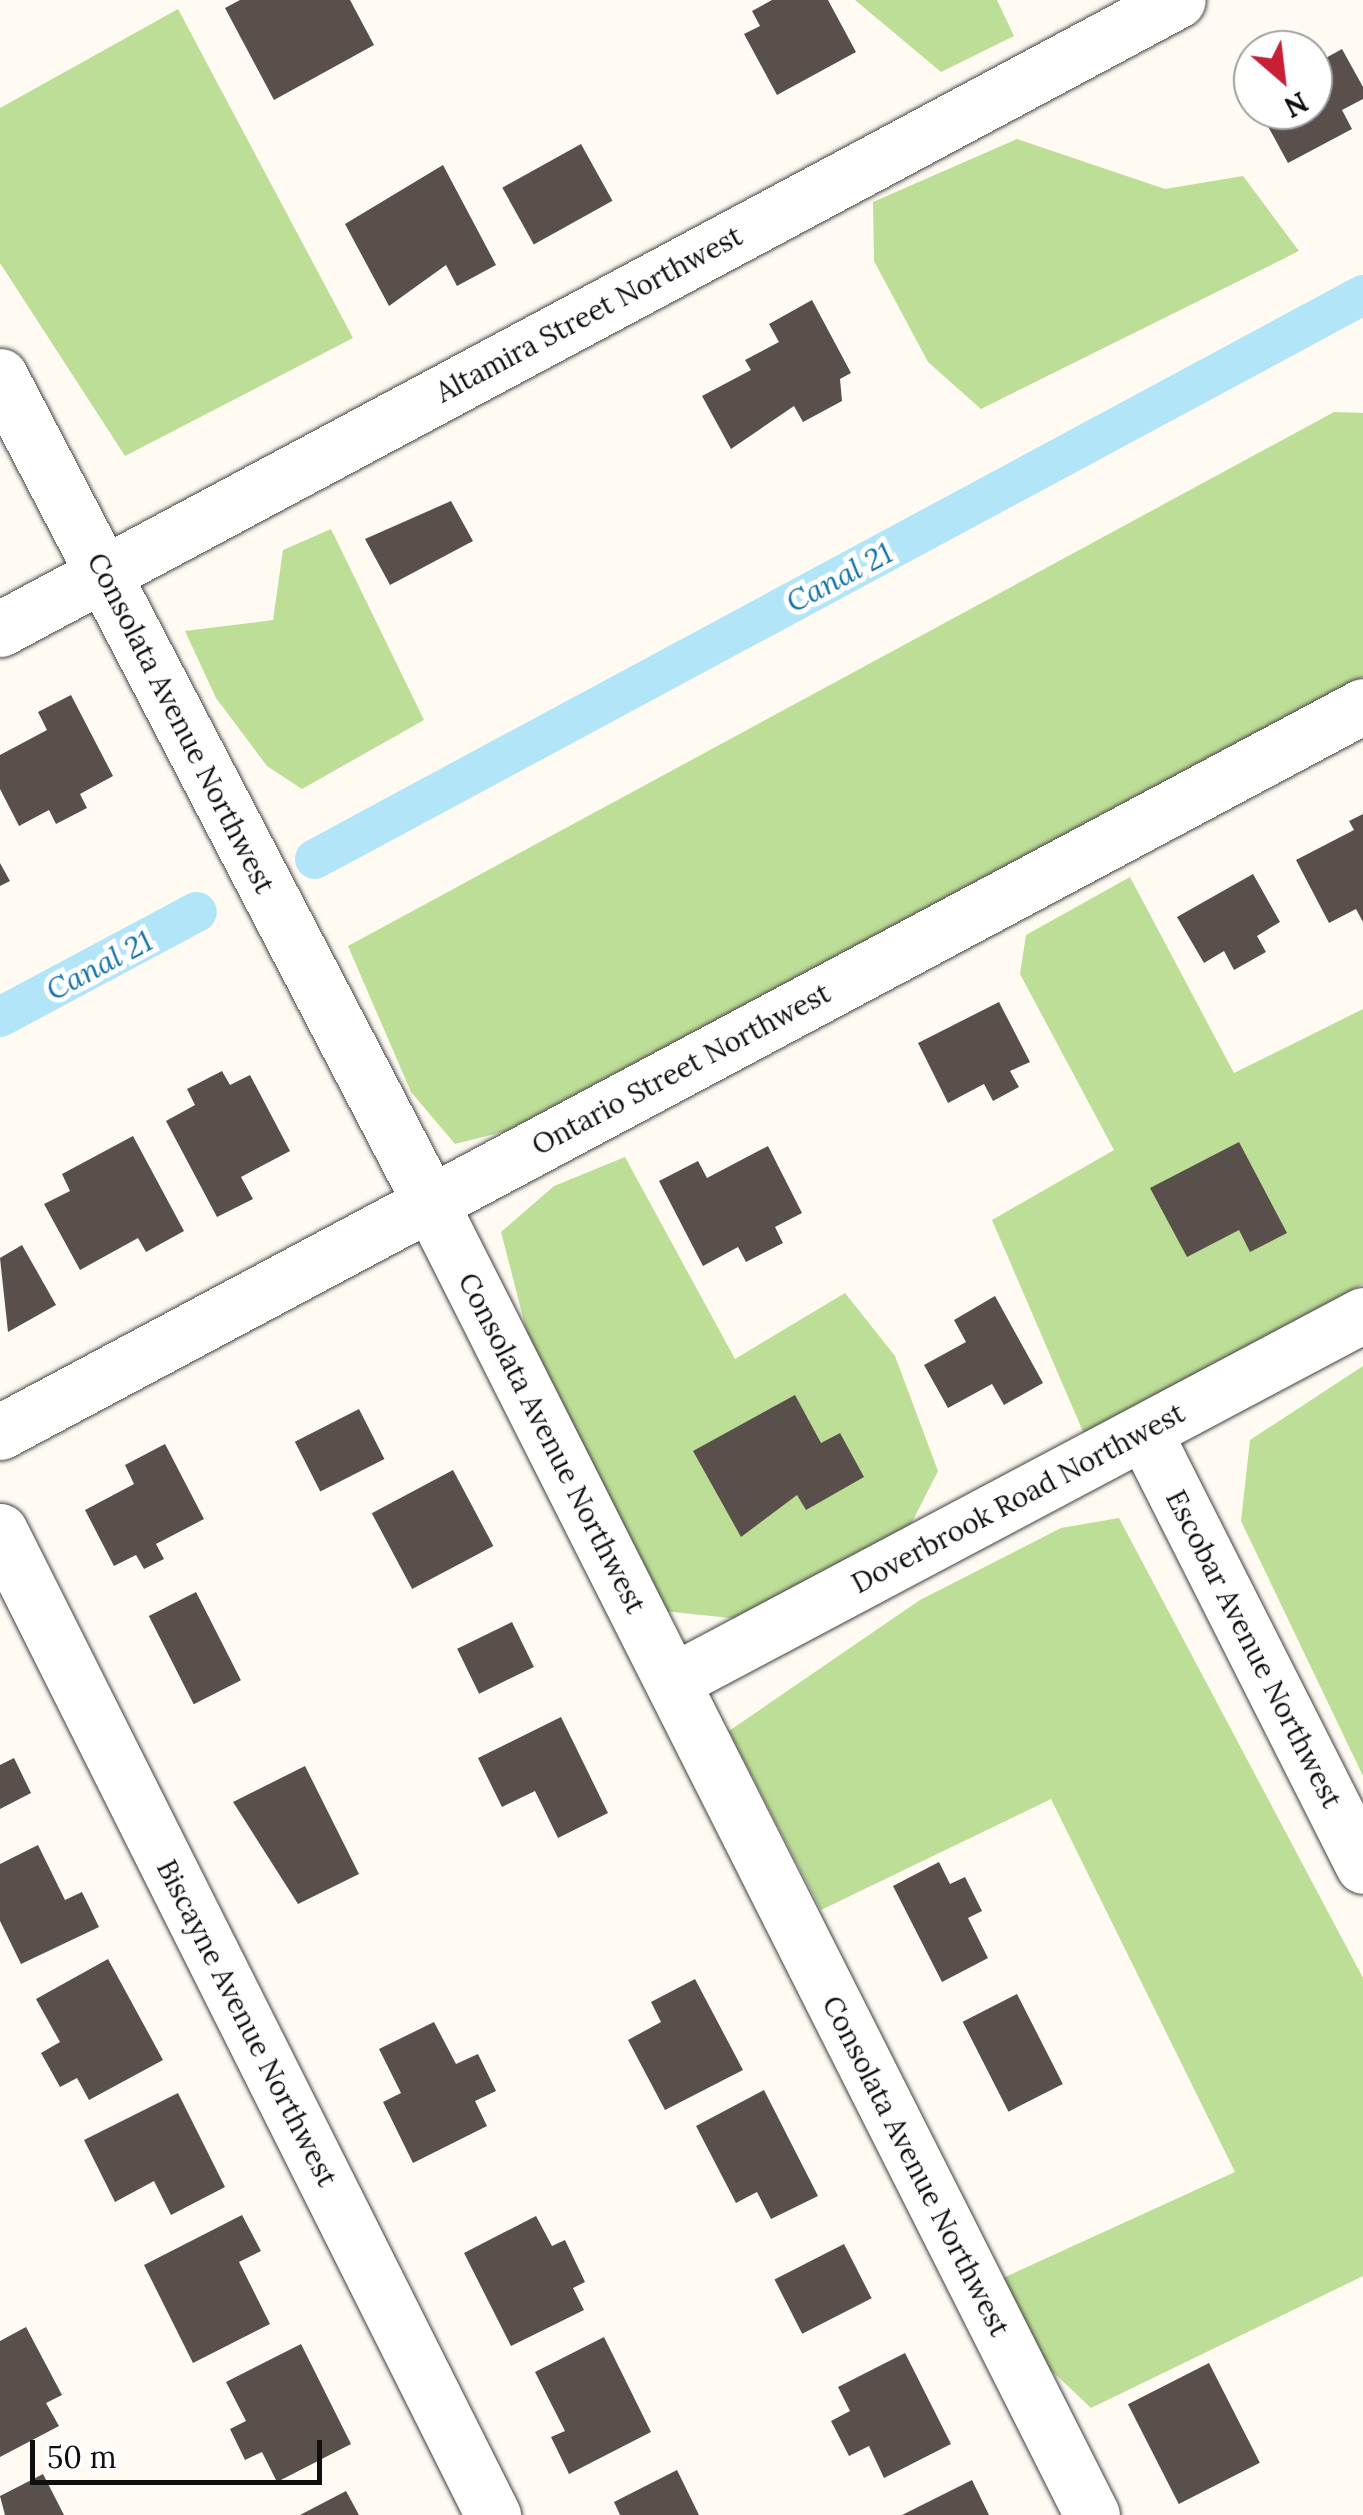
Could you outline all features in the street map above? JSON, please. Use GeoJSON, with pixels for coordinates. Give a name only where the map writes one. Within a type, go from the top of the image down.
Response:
{"type":"FeatureCollection","features":[{"type":"Feature","properties":{"kind":"street","name":"Altamira Street Northwest"},"geometry":{"type":"LineString","coordinates":[[0,629],[1178,0]]}},
{"type":"Feature","properties":{"kind":"street","name":"Consolata Avenue Northwest"},"geometry":{"type":"LineString","coordinates":[[0,376],[430,1202],[1092,2515]]}},
{"type":"Feature","properties":{"kind":"street","name":"Ontario Street Northwest"},"geometry":{"type":"LineString","coordinates":[[0,1432],[1363,706]]}},
{"type":"Feature","properties":{"kind":"street","name":"Doverbrook Road Northwest"},"geometry":{"type":"LineString","coordinates":[[673,1681],[1363,1315]]}},
{"type":"Feature","properties":{"kind":"street","name":"Escobar Avenue Northwest"},"geometry":{"type":"LineString","coordinates":[[1144,1432],[1363,1866]]}},
{"type":"Feature","properties":{"kind":"street","name":"Biscayne Avenue Northwest"},"geometry":{"type":"LineString","coordinates":[[0,1531],[493,2515]]}},
{"type":"Feature","properties":{"kind":"green space"},"geometry":{"type":"Polygon","coordinates":[[[855,0],[997,0],[1014,36],[941,72],[855,0]]]}},
{"type":"Feature","properties":{"kind":"green space"},"geometry":{"type":"Polygon","coordinates":[[[178,9],[353,338],[125,456],[0,263],[0,108],[178,9]]]}},
{"type":"Feature","properties":{"kind":"green space"},"geometry":{"type":"Polygon","coordinates":[[[1017,139],[1165,189],[1243,176],[1299,251],[981,409],[928,362],[874,261],[873,202],[1017,139]]]}},
{"type":"Feature","properties":{"kind":"green space"},"geometry":{"type":"Polygon","coordinates":[[[1334,412],[1363,413],[1363,677],[507,1131],[455,1144],[411,1092],[348,946],[1334,412]]]}},
{"type":"Feature","properties":{"kind":"green space"},"geometry":{"type":"Polygon","coordinates":[[[331,529],[424,720],[302,789],[267,766],[216,698],[185,631],[273,620],[283,550],[331,529]]]}},
{"type":"Feature","properties":{"kind":"green space"},"geometry":{"type":"Polygon","coordinates":[[[1130,877],[1234,1073],[1363,1009],[1363,1284],[1084,1434],[992,1220],[1114,1150],[1020,974],[1026,935],[1130,877]]]}},
{"type":"Feature","properties":{"kind":"green space"},"geometry":{"type":"Polygon","coordinates":[[[625,1157],[735,1359],[845,1293],[895,1356],[938,1471],[911,1524],[739,1619],[664,1611],[532,1352],[501,1232],[554,1186],[625,1157]]]}},
{"type":"Feature","properties":{"kind":"green space"},"geometry":{"type":"Polygon","coordinates":[[[1363,1366],[1363,1776],[1241,1521],[1250,1440],[1363,1366]]]}},
{"type":"Feature","properties":{"kind":"green space"},"geometry":{"type":"Polygon","coordinates":[[[1119,1518],[1363,1978],[1363,2276],[1091,2408],[1036,2356],[1003,2278],[1235,2172],[1051,1799],[821,1910],[729,1731],[920,1600],[1061,1528],[1119,1518]]]}},
{"type":"Feature","properties":{"kind":"building"},"geometry":{"type":"Polygon","coordinates":[[[240,0],[350,0],[374,45],[274,100],[225,8],[240,0]]]}},
{"type":"Feature","properties":{"kind":"building"},"geometry":{"type":"Polygon","coordinates":[[[772,0],[828,0],[856,52],[777,95],[744,34],[760,26],[752,11],[772,0]]]}},
{"type":"Feature","properties":{"kind":"building"},"geometry":{"type":"Polygon","coordinates":[[[1342,49],[1363,87],[1363,99],[1342,110],[1352,129],[1288,163],[1270,130],[1333,130],[1333,54],[1342,49]]]}},
{"type":"Feature","properties":{"kind":"building"},"geometry":{"type":"Polygon","coordinates":[[[581,144],[613,201],[534,244],[502,188],[581,144]]]}},
{"type":"Feature","properties":{"kind":"building"},"geometry":{"type":"Polygon","coordinates":[[[443,165],[496,265],[457,286],[446,265],[389,306],[345,224],[443,165]]]}},
{"type":"Feature","properties":{"kind":"building"},"geometry":{"type":"Polygon","coordinates":[[[812,300],[851,373],[840,379],[842,401],[803,422],[794,406],[731,449],[702,396],[751,370],[745,360],[779,342],[769,324],[812,300]]]}},
{"type":"Feature","properties":{"kind":"building"},"geometry":{"type":"Polygon","coordinates":[[[451,501],[473,541],[390,585],[365,539],[451,501]]]}},
{"type":"Feature","properties":{"kind":"building"},"geometry":{"type":"Polygon","coordinates":[[[71,695],[113,776],[80,794],[87,808],[56,824],[49,810],[19,826],[0,789],[0,755],[47,730],[38,712],[71,695]]]}},
{"type":"Feature","properties":{"kind":"building"},"geometry":{"type":"Polygon","coordinates":[[[1363,814],[1363,922],[1356,909],[1329,923],[1296,860],[1354,830],[1349,821],[1363,814]]]}},
{"type":"Feature","properties":{"kind":"building"},"geometry":{"type":"Polygon","coordinates":[[[0,863],[10,881],[0,886],[0,863]]]}},
{"type":"Feature","properties":{"kind":"building"},"geometry":{"type":"Polygon","coordinates":[[[1253,874],[1280,922],[1257,936],[1266,952],[1234,970],[1224,951],[1204,963],[1177,917],[1253,874]]]}},
{"type":"Feature","properties":{"kind":"building"},"geometry":{"type":"Polygon","coordinates":[[[999,1002],[1030,1062],[1010,1071],[1019,1087],[993,1101],[984,1084],[948,1103],[918,1043],[999,1002]]]}},
{"type":"Feature","properties":{"kind":"building"},"geometry":{"type":"Polygon","coordinates":[[[222,1071],[230,1085],[250,1075],[290,1151],[241,1177],[253,1199],[217,1217],[166,1121],[195,1105],[187,1089],[222,1071]]]}},
{"type":"Feature","properties":{"kind":"building"},"geometry":{"type":"Polygon","coordinates":[[[133,1136],[184,1231],[146,1252],[138,1238],[80,1270],[44,1204],[70,1191],[62,1174],[133,1136]]]}},
{"type":"Feature","properties":{"kind":"building"},"geometry":{"type":"Polygon","coordinates":[[[1239,1142],[1287,1233],[1250,1252],[1239,1230],[1187,1257],[1150,1188],[1239,1142]]]}},
{"type":"Feature","properties":{"kind":"building"},"geometry":{"type":"Polygon","coordinates":[[[768,1146],[802,1213],[775,1227],[783,1243],[746,1262],[738,1247],[703,1266],[659,1181],[698,1161],[707,1178],[768,1146]]]}},
{"type":"Feature","properties":{"kind":"building"},"geometry":{"type":"Polygon","coordinates":[[[22,1245],[56,1305],[8,1332],[0,1258],[22,1245]]]}},
{"type":"Feature","properties":{"kind":"building"},"geometry":{"type":"Polygon","coordinates":[[[995,1296],[1043,1383],[1004,1405],[992,1384],[948,1408],[924,1365],[966,1342],[954,1320],[995,1296]]]}},
{"type":"Feature","properties":{"kind":"building"},"geometry":{"type":"Polygon","coordinates":[[[795,1395],[821,1443],[840,1433],[864,1477],[806,1510],[797,1495],[741,1537],[693,1451],[795,1395]]]}},
{"type":"Feature","properties":{"kind":"building"},"geometry":{"type":"Polygon","coordinates":[[[359,1409],[384,1459],[320,1492],[295,1442],[359,1409]]]}},
{"type":"Feature","properties":{"kind":"building"},"geometry":{"type":"Polygon","coordinates":[[[165,1444],[204,1519],[156,1544],[164,1559],[144,1569],[136,1555],[114,1566],[85,1510],[134,1484],[125,1465],[165,1444]]]}},
{"type":"Feature","properties":{"kind":"building"},"geometry":{"type":"Polygon","coordinates":[[[453,1470],[493,1546],[412,1589],[372,1513],[453,1470]]]}},
{"type":"Feature","properties":{"kind":"building"},"geometry":{"type":"Polygon","coordinates":[[[196,1592],[241,1680],[194,1704],[149,1616],[196,1592]]]}},
{"type":"Feature","properties":{"kind":"building"},"geometry":{"type":"Polygon","coordinates":[[[512,1622],[534,1667],[479,1694],[457,1649],[512,1622]]]}},
{"type":"Feature","properties":{"kind":"building"},"geometry":{"type":"Polygon","coordinates":[[[561,1717],[608,1813],[558,1838],[535,1791],[502,1807],[478,1758],[561,1717]]]}},
{"type":"Feature","properties":{"kind":"building"},"geometry":{"type":"Polygon","coordinates":[[[14,1758],[31,1793],[0,1809],[0,1765],[14,1758]]]}},
{"type":"Feature","properties":{"kind":"building"},"geometry":{"type":"Polygon","coordinates":[[[305,1766],[359,1874],[298,1904],[233,1802],[305,1766]]]}},
{"type":"Feature","properties":{"kind":"building"},"geometry":{"type":"Polygon","coordinates":[[[38,1845],[65,1900],[82,1892],[99,1927],[21,1964],[0,1921],[0,1864],[38,1845]]]}},
{"type":"Feature","properties":{"kind":"building"},"geometry":{"type":"Polygon","coordinates":[[[939,1862],[950,1884],[965,1877],[982,1911],[968,1918],[988,1958],[942,1982],[893,1886],[939,1862]]]}},
{"type":"Feature","properties":{"kind":"building"},"geometry":{"type":"Polygon","coordinates":[[[108,1959],[163,2060],[89,2100],[77,2078],[60,2087],[41,2053],[60,2042],[36,1999],[108,1959]]]}},
{"type":"Feature","properties":{"kind":"building"},"geometry":{"type":"Polygon","coordinates":[[[695,1979],[743,2070],[665,2110],[628,2040],[661,2022],[651,2002],[695,1979]]]}},
{"type":"Feature","properties":{"kind":"building"},"geometry":{"type":"Polygon","coordinates":[[[1017,1994],[1063,2084],[1009,2112],[963,2022],[1017,1994]]]}},
{"type":"Feature","properties":{"kind":"building"},"geometry":{"type":"Polygon","coordinates":[[[434,2022],[456,2064],[478,2054],[496,2091],[475,2101],[487,2126],[413,2163],[383,2102],[401,2093],[379,2049],[434,2022]]]}},
{"type":"Feature","properties":{"kind":"building"},"geometry":{"type":"Polygon","coordinates":[[[764,2090],[818,2196],[771,2219],[757,2192],[736,2203],[696,2126],[764,2090]]]}},
{"type":"Feature","properties":{"kind":"building"},"geometry":{"type":"Polygon","coordinates":[[[178,2093],[225,2187],[171,2215],[154,2181],[115,2202],[84,2140],[178,2093]]]}},
{"type":"Feature","properties":{"kind":"building"},"geometry":{"type":"Polygon","coordinates":[[[242,2215],[261,2251],[239,2262],[270,2324],[193,2363],[144,2265],[242,2215]]]}},
{"type":"Feature","properties":{"kind":"building"},"geometry":{"type":"Polygon","coordinates":[[[536,2216],[552,2246],[565,2240],[585,2282],[573,2288],[584,2310],[511,2346],[464,2253],[536,2216]]]}},
{"type":"Feature","properties":{"kind":"building"},"geometry":{"type":"Polygon","coordinates":[[[844,2244],[872,2298],[802,2334],[775,2279],[844,2244]]]}},
{"type":"Feature","properties":{"kind":"building"},"geometry":{"type":"Polygon","coordinates":[[[26,2327],[62,2395],[46,2403],[59,2426],[0,2457],[0,2341],[26,2327]]]}},
{"type":"Feature","properties":{"kind":"building"},"geometry":{"type":"Polygon","coordinates":[[[604,2337],[651,2432],[569,2474],[551,2437],[565,2431],[535,2372],[604,2337]]]}},
{"type":"Feature","properties":{"kind":"building"},"geometry":{"type":"Polygon","coordinates":[[[301,2344],[351,2444],[277,2482],[262,2452],[245,2460],[230,2429],[246,2421],[226,2382],[301,2344]]]}},
{"type":"Feature","properties":{"kind":"building"},"geometry":{"type":"Polygon","coordinates":[[[905,2353],[951,2444],[884,2478],[869,2446],[849,2456],[831,2421],[850,2411],[838,2387],[905,2353]]]}},
{"type":"Feature","properties":{"kind":"building"},"geometry":{"type":"Polygon","coordinates":[[[1209,2363],[1260,2463],[1179,2504],[1128,2404],[1209,2363]]]}},
{"type":"Feature","properties":{"kind":"building"},"geometry":{"type":"Polygon","coordinates":[[[677,2470],[699,2515],[620,2515],[614,2502],[677,2470]]]}},
{"type":"Feature","properties":{"kind":"building"},"geometry":{"type":"Polygon","coordinates":[[[43,2474],[64,2515],[5,2515],[0,2496],[43,2474]]]}},
{"type":"Feature","properties":{"kind":"building"},"geometry":{"type":"Polygon","coordinates":[[[972,2480],[989,2515],[902,2515],[972,2480]]]}},
{"type":"Feature","properties":{"kind":"building"},"geometry":{"type":"Polygon","coordinates":[[[346,2491],[359,2515],[300,2515],[346,2491]]]}},
{"type":"Feature","properties":{"kind":"waterway","name":"Canal 21"},"geometry":{"type":"LineString","coordinates":[[315,859],[1363,295]]}},
{"type":"Feature","properties":{"kind":"waterway","name":"Canal 21"},"geometry":{"type":"LineString","coordinates":[[0,1017],[197,912]]}}]}
